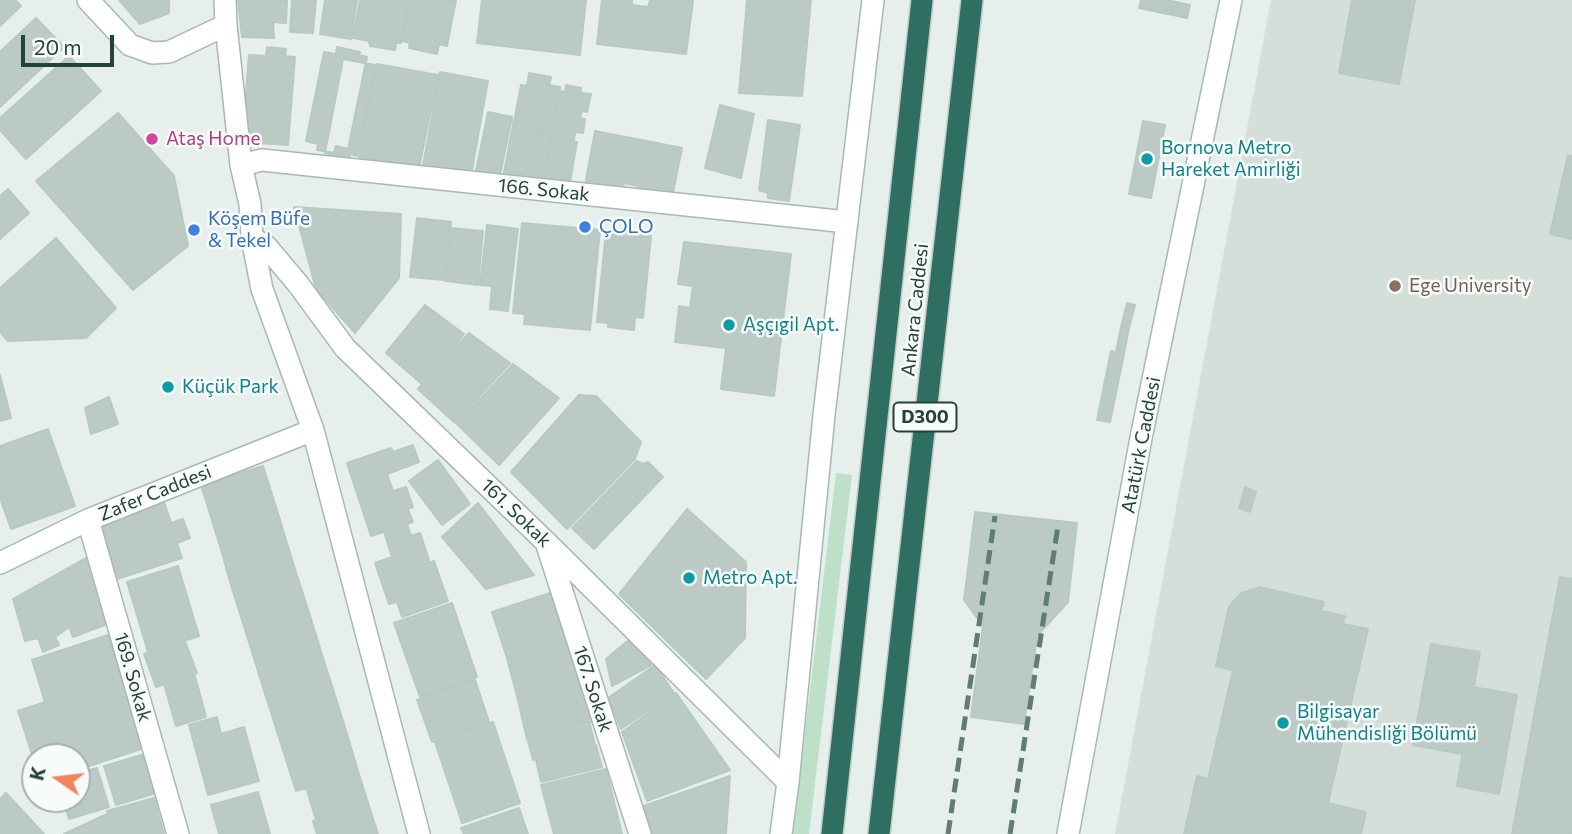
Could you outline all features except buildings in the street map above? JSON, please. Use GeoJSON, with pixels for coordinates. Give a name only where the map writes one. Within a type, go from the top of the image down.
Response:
{"type":"FeatureCollection","features":[{"type":"Feature","properties":{"kind":"highway","name":"Ankara Caddesi"},"geometry":{"type":"LineString","coordinates":[[832,834],[922,0]]}},
{"type":"Feature","properties":{"kind":"highway","name":"Ankara Caddesi"},"geometry":{"type":"LineString","coordinates":[[879,834],[972,0]]}},
{"type":"Feature","properties":{"kind":"street"},"geometry":{"type":"LineString","coordinates":[[88,0],[130,45],[152,52],[169,52],[226,25]]}},
{"type":"Feature","properties":{"kind":"street"},"geometry":{"type":"LineString","coordinates":[[226,0],[226,25],[241,165],[250,204],[261,289],[313,430],[419,834]]}},
{"type":"Feature","properties":{"kind":"street","name":"Atatürk Caddesi"},"geometry":{"type":"LineString","coordinates":[[1068,834],[1141,438],[1231,0]]}},
{"type":"Feature","properties":{"kind":"street"},"geometry":{"type":"LineString","coordinates":[[781,834],[824,415],[871,1]]}},
{"type":"Feature","properties":{"kind":"street","name":"166. Sokak"},"geometry":{"type":"LineString","coordinates":[[241,165],[262,160],[847,222]]}},
{"type":"Feature","properties":{"kind":"street","name":"161. Sokak"},"geometry":{"type":"LineString","coordinates":[[253,238],[266,246],[298,284],[345,348],[788,782]]}},
{"type":"Feature","properties":{"kind":"street","name":"Zafer Caddesi"},"geometry":{"type":"LineString","coordinates":[[0,563],[88,520],[313,430]]}},
{"type":"Feature","properties":{"kind":"street","name":"169. Sokak"},"geometry":{"type":"LineString","coordinates":[[88,520],[178,834]]}},
{"type":"Feature","properties":{"kind":"street","name":"167. Sokak"},"geometry":{"type":"LineString","coordinates":[[547,543],[640,834]]}},
{"type":"Feature","properties":{"kind":"shaded area","name":"Ege University"},"geometry":{"type":"Polygon","coordinates":[[[1271,0],[1572,0],[1572,834],[1115,834],[1271,0]]]}},
{"type":"Feature","properties":{"kind":"green space"},"geometry":{"type":"Polygon","coordinates":[[[836,473],[852,475],[809,834],[793,834],[836,473]]]}},
{"type":"Feature","properties":{"kind":"railway"},"geometry":{"type":"LineString","coordinates":[[948,834],[995,516]]}},
{"type":"Feature","properties":{"kind":"railway"},"geometry":{"type":"LineString","coordinates":[[1010,834],[1058,526]]}},
{"type":"Feature","properties":{"kind":"place","name":"Ataş Home"},"geometry":{"type":"Point","coordinates":[152,139]}},
{"type":"Feature","properties":{"kind":"place","name":"Bornova Metro Hareket Amirliği"},"geometry":{"type":"Point","coordinates":[1147,159]}},
{"type":"Feature","properties":{"kind":"place","name":"ÇOLO"},"geometry":{"type":"Point","coordinates":[585,227]}},
{"type":"Feature","properties":{"kind":"place","name":"Köşem Büfe & Tekel"},"geometry":{"type":"Point","coordinates":[194,230]}},
{"type":"Feature","properties":{"kind":"place","name":"Ege University"},"geometry":{"type":"Point","coordinates":[1395,286]}},
{"type":"Feature","properties":{"kind":"place","name":"Aşçıgil Apt."},"geometry":{"type":"Point","coordinates":[729,325]}},
{"type":"Feature","properties":{"kind":"place","name":"Küçük Park"},"geometry":{"type":"Point","coordinates":[168,387]}},
{"type":"Feature","properties":{"kind":"place","name":"Metro Apt."},"geometry":{"type":"Point","coordinates":[689,578]}},
{"type":"Feature","properties":{"kind":"place","name":"Bilgisayar Mühendisliği Bölümü"},"geometry":{"type":"Point","coordinates":[1283,723]}}]}
